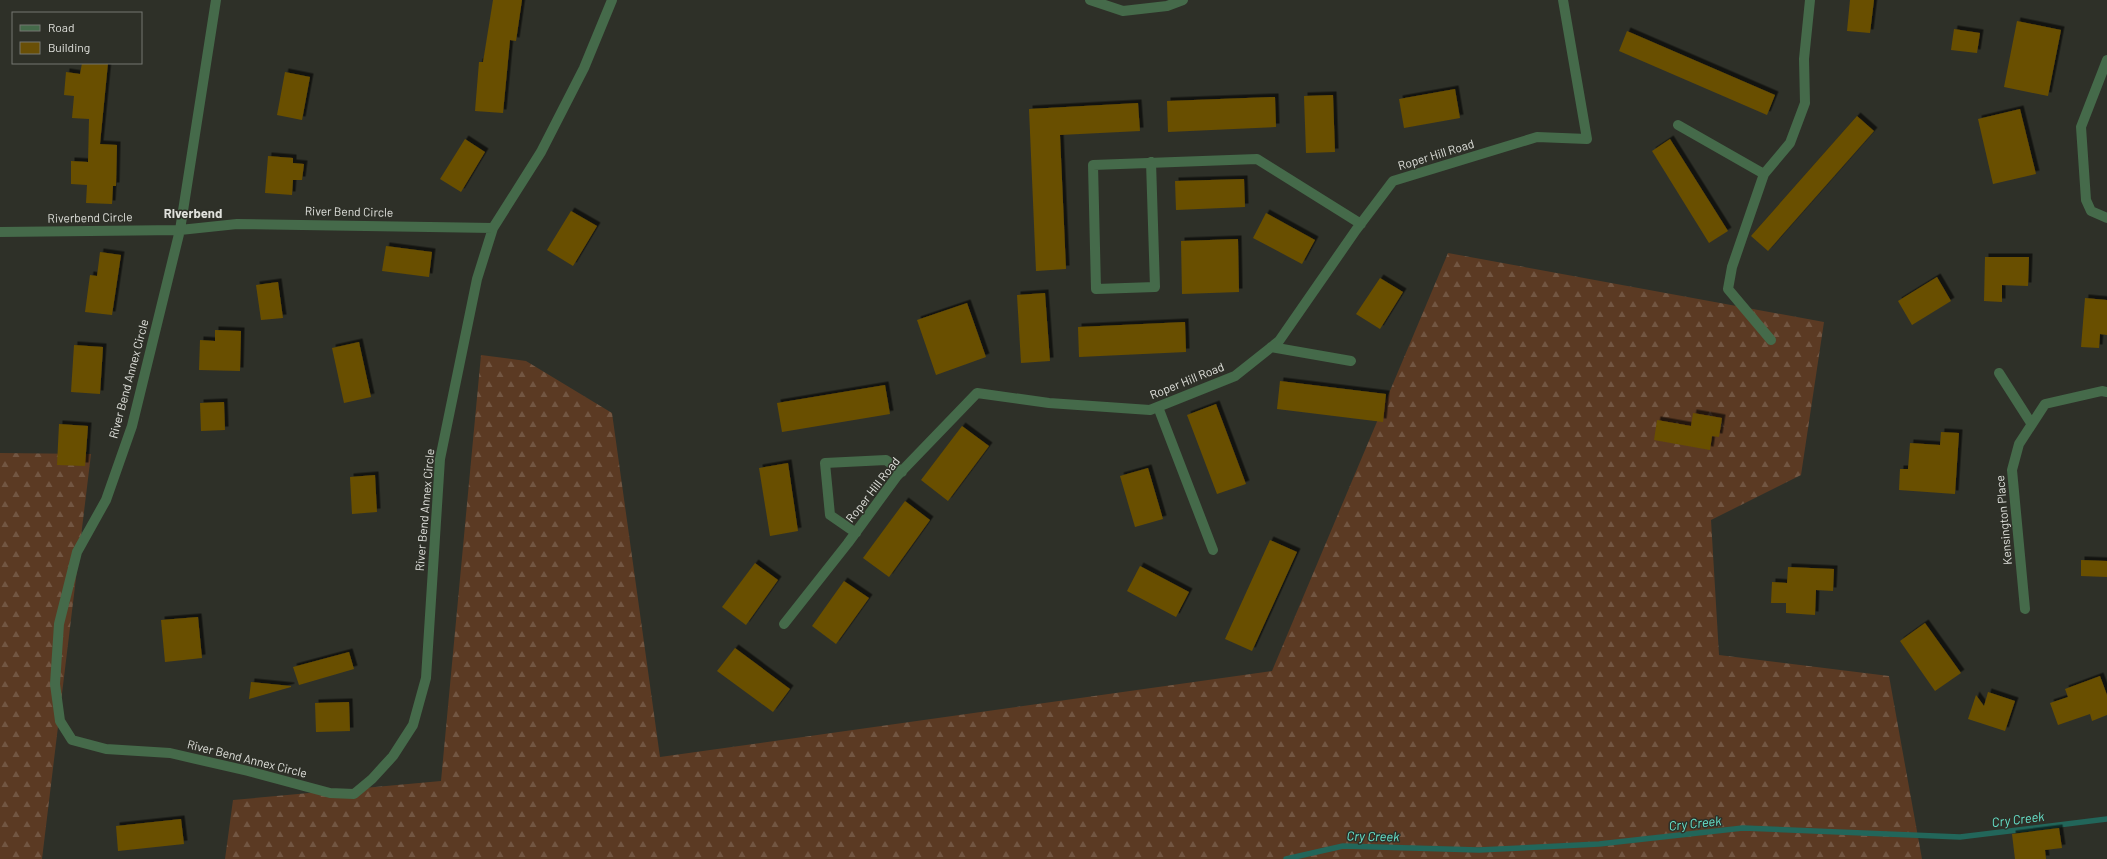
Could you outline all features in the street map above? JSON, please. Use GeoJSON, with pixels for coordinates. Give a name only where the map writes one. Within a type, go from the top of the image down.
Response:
{"type":"FeatureCollection","features":[{"type":"Feature","properties":{"kind":"street"},"geometry":{"type":"LineString","coordinates":[[180,230],[216,0]]}},
{"type":"Feature","properties":{"kind":"street"},"geometry":{"type":"LineString","coordinates":[[493,228],[542,152],[584,68],[612,0]]}},
{"type":"Feature","properties":{"kind":"street"},"geometry":{"type":"LineString","coordinates":[[1090,0],[1123,11],[1167,6],[1183,0]]}},
{"type":"Feature","properties":{"kind":"street","name":"Roper Hill Road"},"geometry":{"type":"LineString","coordinates":[[784,624],[902,472],[977,393],[1049,402],[1150,410],[1235,376],[1279,342],[1360,224],[1393,182],[1537,137],[1587,139],[1563,0]]}},
{"type":"Feature","properties":{"kind":"street"},"geometry":{"type":"LineString","coordinates":[[1771,340],[1728,289],[1732,267],[1764,174],[1790,142],[1804,103],[1804,59],[1810,0]]}},
{"type":"Feature","properties":{"kind":"street"},"geometry":{"type":"LineString","coordinates":[[2107,60],[2081,127],[2086,200],[2091,211],[2107,218]]}},
{"type":"Feature","properties":{"kind":"street"},"geometry":{"type":"LineString","coordinates":[[1678,125],[1764,174]]}},
{"type":"Feature","properties":{"kind":"street"},"geometry":{"type":"LineString","coordinates":[[1151,162],[1155,287],[1096,289],[1093,165],[1151,162],[1257,158],[1360,224]]}},
{"type":"Feature","properties":{"kind":"street","name":"River Bend Circle"},"geometry":{"type":"LineString","coordinates":[[180,230],[237,224],[493,228]]}},
{"type":"Feature","properties":{"kind":"street","name":"River Bend Annex Circle"},"geometry":{"type":"LineString","coordinates":[[180,230],[132,426],[106,500],[77,552],[59,624],[55,684],[60,721],[72,740],[106,749],[170,753],[248,771],[330,794],[354,794],[372,779],[393,756],[413,725],[426,678],[440,459],[477,279],[493,228]]}},
{"type":"Feature","properties":{"kind":"street","name":"Riverbend Circle"},"geometry":{"type":"LineString","coordinates":[[0,232],[180,230]]}},
{"type":"Feature","properties":{"kind":"street"},"geometry":{"type":"LineString","coordinates":[[1272,347],[1351,361]]}},
{"type":"Feature","properties":{"kind":"street"},"geometry":{"type":"LineString","coordinates":[[1999,372],[2031,422]]}},
{"type":"Feature","properties":{"kind":"street","name":"Kensington Place"},"geometry":{"type":"LineString","coordinates":[[2025,609],[2012,470],[2019,444],[2031,422],[2045,404],[2102,391],[2107,392]]}},
{"type":"Feature","properties":{"kind":"street"},"geometry":{"type":"LineString","coordinates":[[1158,407],[1213,550]]}},
{"type":"Feature","properties":{"kind":"street"},"geometry":{"type":"LineString","coordinates":[[856,533],[830,515],[825,463],[886,460],[902,472]]}},
{"type":"Feature","properties":{"kind":"green space"},"geometry":{"type":"Polygon","coordinates":[[[1448,253],[1824,322],[1801,475],[1711,520],[1719,655],[1889,676],[1922,859],[225,859],[233,800],[441,781],[481,355],[526,361],[612,413],[660,757],[1272,671],[1448,253]]]}},
{"type":"Feature","properties":{"kind":"green space"},"geometry":{"type":"Polygon","coordinates":[[[0,453],[91,454],[42,859],[0,859],[0,453]]]}},
{"type":"Feature","properties":{"kind":"building"},"geometry":{"type":"Polygon","coordinates":[[[493,0],[522,0],[516,41],[510,40],[503,113],[475,111],[479,62],[483,62],[493,0]]]}},
{"type":"Feature","properties":{"kind":"building"},"geometry":{"type":"Polygon","coordinates":[[[1850,0],[1874,0],[1870,33],[1847,31],[1850,0]]]}},
{"type":"Feature","properties":{"kind":"building"},"geometry":{"type":"Polygon","coordinates":[[[2017,21],[2061,30],[2048,96],[2004,87],[2017,21]]]}},
{"type":"Feature","properties":{"kind":"building"},"geometry":{"type":"Polygon","coordinates":[[[1954,29],[1980,33],[1977,53],[1951,50],[1954,29]]]}},
{"type":"Feature","properties":{"kind":"building"},"geometry":{"type":"Polygon","coordinates":[[[1627,31],[1775,95],[1767,115],[1619,51],[1627,31]]]}},
{"type":"Feature","properties":{"kind":"building"},"geometry":{"type":"Polygon","coordinates":[[[82,64],[108,64],[100,144],[117,145],[116,186],[113,186],[112,204],[86,203],[87,185],[71,184],[71,161],[88,162],[89,119],[72,118],[74,96],[64,95],[66,72],[80,74],[82,64]]]}},
{"type":"Feature","properties":{"kind":"building"},"geometry":{"type":"Polygon","coordinates":[[[285,72],[310,77],[302,120],[277,115],[285,72]]]}},
{"type":"Feature","properties":{"kind":"building"},"geometry":{"type":"Polygon","coordinates":[[[1455,89],[1460,118],[1404,128],[1399,99],[1455,89]]]}},
{"type":"Feature","properties":{"kind":"building"},"geometry":{"type":"Polygon","coordinates":[[[1333,95],[1335,152],[1306,153],[1304,96],[1333,95]]]}},
{"type":"Feature","properties":{"kind":"building"},"geometry":{"type":"Polygon","coordinates":[[[1275,97],[1276,127],[1168,132],[1167,101],[1275,97]]]}},
{"type":"Feature","properties":{"kind":"building"},"geometry":{"type":"Polygon","coordinates":[[[1138,103],[1140,131],[1060,135],[1066,269],[1036,271],[1029,109],[1138,103]]]}},
{"type":"Feature","properties":{"kind":"building"},"geometry":{"type":"Polygon","coordinates":[[[2020,109],[2036,174],[1993,184],[1978,119],[2020,109]]]}},
{"type":"Feature","properties":{"kind":"building"},"geometry":{"type":"Polygon","coordinates":[[[1857,116],[1874,131],[1768,251],[1751,236],[1857,116]]]}},
{"type":"Feature","properties":{"kind":"building"},"geometry":{"type":"Polygon","coordinates":[[[465,139],[485,152],[461,192],[440,179],[465,139]]]}},
{"type":"Feature","properties":{"kind":"building"},"geometry":{"type":"Polygon","coordinates":[[[1670,139],[1728,231],[1709,243],[1652,151],[1670,139]]]}},
{"type":"Feature","properties":{"kind":"building"},"geometry":{"type":"Polygon","coordinates":[[[268,156],[293,158],[293,163],[304,164],[302,180],[293,180],[292,195],[265,193],[268,156]]]}},
{"type":"Feature","properties":{"kind":"building"},"geometry":{"type":"Polygon","coordinates":[[[1244,179],[1245,207],[1176,210],[1175,181],[1244,179]]]}},
{"type":"Feature","properties":{"kind":"building"},"geometry":{"type":"Polygon","coordinates":[[[571,211],[597,226],[573,266],[547,250],[571,211]]]}},
{"type":"Feature","properties":{"kind":"building"},"geometry":{"type":"Polygon","coordinates":[[[1266,213],[1315,240],[1302,264],[1253,238],[1266,213]]]}},
{"type":"Feature","properties":{"kind":"building"},"geometry":{"type":"Polygon","coordinates":[[[1238,239],[1239,292],[1182,294],[1181,241],[1238,239]]]}},
{"type":"Feature","properties":{"kind":"building"},"geometry":{"type":"Polygon","coordinates":[[[386,246],[432,252],[429,277],[382,271],[386,246]]]}},
{"type":"Feature","properties":{"kind":"building"},"geometry":{"type":"Polygon","coordinates":[[[100,252],[121,255],[112,315],[85,312],[90,275],[97,276],[100,252]]]}},
{"type":"Feature","properties":{"kind":"building"},"geometry":{"type":"Polygon","coordinates":[[[1985,257],[2029,257],[2028,286],[2002,285],[2002,302],[1984,301],[1985,257]]]}},
{"type":"Feature","properties":{"kind":"building"},"geometry":{"type":"Polygon","coordinates":[[[1937,277],[1951,301],[1912,325],[1898,301],[1937,277]]]}},
{"type":"Feature","properties":{"kind":"building"},"geometry":{"type":"Polygon","coordinates":[[[1380,278],[1403,292],[1380,329],[1356,314],[1380,278]]]}},
{"type":"Feature","properties":{"kind":"building"},"geometry":{"type":"Polygon","coordinates":[[[278,282],[283,318],[261,320],[256,285],[278,282]]]}},
{"type":"Feature","properties":{"kind":"building"},"geometry":{"type":"Polygon","coordinates":[[[1045,293],[1050,361],[1021,363],[1017,295],[1045,293]]]}},
{"type":"Feature","properties":{"kind":"building"},"geometry":{"type":"Polygon","coordinates":[[[2085,298],[2107,300],[2107,335],[2100,334],[2099,348],[2081,347],[2085,298]]]}},
{"type":"Feature","properties":{"kind":"building"},"geometry":{"type":"Polygon","coordinates":[[[967,303],[986,357],[936,375],[917,320],[967,303]]]}},
{"type":"Feature","properties":{"kind":"building"},"geometry":{"type":"Polygon","coordinates":[[[1185,322],[1186,352],[1079,357],[1078,327],[1185,322]]]}},
{"type":"Feature","properties":{"kind":"building"},"geometry":{"type":"Polygon","coordinates":[[[215,330],[241,331],[240,371],[199,370],[200,340],[215,341],[215,330]]]}},
{"type":"Feature","properties":{"kind":"building"},"geometry":{"type":"Polygon","coordinates":[[[359,342],[371,397],[344,403],[332,348],[359,342]]]}},
{"type":"Feature","properties":{"kind":"building"},"geometry":{"type":"Polygon","coordinates":[[[74,345],[103,347],[100,394],[71,392],[74,345]]]}},
{"type":"Feature","properties":{"kind":"building"},"geometry":{"type":"Polygon","coordinates":[[[1280,381],[1386,394],[1383,422],[1277,409],[1280,381]]]}},
{"type":"Feature","properties":{"kind":"building"},"geometry":{"type":"Polygon","coordinates":[[[885,385],[890,414],[782,432],[777,403],[885,385]]]}},
{"type":"Feature","properties":{"kind":"building"},"geometry":{"type":"Polygon","coordinates":[[[224,402],[225,430],[201,431],[200,403],[224,402]]]}},
{"type":"Feature","properties":{"kind":"building"},"geometry":{"type":"Polygon","coordinates":[[[1216,404],[1246,484],[1217,494],[1187,415],[1216,404]]]}},
{"type":"Feature","properties":{"kind":"building"},"geometry":{"type":"Polygon","coordinates":[[[1693,413],[1722,418],[1719,437],[1712,436],[1710,450],[1654,440],[1657,420],[1691,426],[1693,413]]]}},
{"type":"Feature","properties":{"kind":"building"},"geometry":{"type":"Polygon","coordinates":[[[59,424],[88,426],[85,466],[57,465],[59,424]]]}},
{"type":"Feature","properties":{"kind":"building"},"geometry":{"type":"Polygon","coordinates":[[[962,426],[989,446],[948,501],[921,480],[962,426]]]}},
{"type":"Feature","properties":{"kind":"building"},"geometry":{"type":"Polygon","coordinates":[[[1941,432],[1959,433],[1955,494],[1899,490],[1900,469],[1908,469],[1910,443],[1940,445],[1941,432]]]}},
{"type":"Feature","properties":{"kind":"building"},"geometry":{"type":"Polygon","coordinates":[[[788,463],[798,531],[770,536],[759,468],[788,463]]]}},
{"type":"Feature","properties":{"kind":"building"},"geometry":{"type":"Polygon","coordinates":[[[1148,468],[1163,519],[1135,527],[1120,476],[1148,468]]]}},
{"type":"Feature","properties":{"kind":"building"},"geometry":{"type":"Polygon","coordinates":[[[375,475],[377,512],[352,514],[350,477],[375,475]]]}},
{"type":"Feature","properties":{"kind":"building"},"geometry":{"type":"Polygon","coordinates":[[[905,501],[930,520],[889,577],[863,558],[905,501]]]}},
{"type":"Feature","properties":{"kind":"building"},"geometry":{"type":"Polygon","coordinates":[[[1270,540],[1297,552],[1252,651],[1225,639],[1270,540]]]}},
{"type":"Feature","properties":{"kind":"building"},"geometry":{"type":"Polygon","coordinates":[[[2081,560],[2107,561],[2107,577],[2081,576],[2081,560]]]}},
{"type":"Feature","properties":{"kind":"building"},"geometry":{"type":"Polygon","coordinates":[[[755,563],[778,580],[746,625],[722,607],[755,563]]]}},
{"type":"Feature","properties":{"kind":"building"},"geometry":{"type":"Polygon","coordinates":[[[1140,566],[1189,592],[1176,617],[1127,591],[1140,566]]]}},
{"type":"Feature","properties":{"kind":"building"},"geometry":{"type":"Polygon","coordinates":[[[1788,567],[1834,569],[1833,591],[1816,590],[1815,615],[1786,613],[1786,603],[1771,603],[1772,582],[1787,583],[1788,567]]]}},
{"type":"Feature","properties":{"kind":"building"},"geometry":{"type":"Polygon","coordinates":[[[844,581],[869,598],[836,644],[812,626],[844,581]]]}},
{"type":"Feature","properties":{"kind":"building"},"geometry":{"type":"Polygon","coordinates":[[[198,617],[202,658],[165,662],[161,620],[198,617]]]}},
{"type":"Feature","properties":{"kind":"building"},"geometry":{"type":"Polygon","coordinates":[[[1925,623],[1961,673],[1935,691],[1900,641],[1925,623]]]}},
{"type":"Feature","properties":{"kind":"building"},"geometry":{"type":"Polygon","coordinates":[[[735,648],[790,689],[773,712],[717,671],[735,648]]]}},
{"type":"Feature","properties":{"kind":"building"},"geometry":{"type":"Polygon","coordinates":[[[349,652],[354,669],[299,685],[293,667],[349,652]]]}},
{"type":"Feature","properties":{"kind":"building"},"geometry":{"type":"Polygon","coordinates":[[[2100,676],[2107,695],[2107,715],[2092,721],[2090,714],[2058,725],[2050,703],[2068,697],[2065,689],[2100,676]]]}},
{"type":"Feature","properties":{"kind":"building"},"geometry":{"type":"Polygon","coordinates":[[[251,682],[291,686],[291,687],[249,699],[251,682]]]}},
{"type":"Feature","properties":{"kind":"building"},"geometry":{"type":"Polygon","coordinates":[[[1988,692],[2015,701],[2005,731],[1968,719],[1976,695],[1984,706],[1988,692]]]}},
{"type":"Feature","properties":{"kind":"building"},"geometry":{"type":"Polygon","coordinates":[[[349,702],[350,731],[316,732],[315,703],[349,702]]]}},
{"type":"Feature","properties":{"kind":"building"},"geometry":{"type":"Polygon","coordinates":[[[181,819],[184,844],[118,851],[116,826],[181,819]]]}},
{"type":"Feature","properties":{"kind":"building"},"geometry":{"type":"Polygon","coordinates":[[[2059,828],[2062,848],[2045,850],[2046,859],[2015,859],[2012,834],[2059,828]]]}},
{"type":"Feature","properties":{"kind":"waterway","name":"Cry Creek"},"geometry":{"type":"LineString","coordinates":[[1286,859],[1343,846],[1479,850],[1599,844],[1743,828],[1960,837],[2107,819]]}},
{"type":"Feature","properties":{"kind":"district","name":"Riverbend"},"geometry":{"type":"Point","coordinates":[193,213]}}]}
